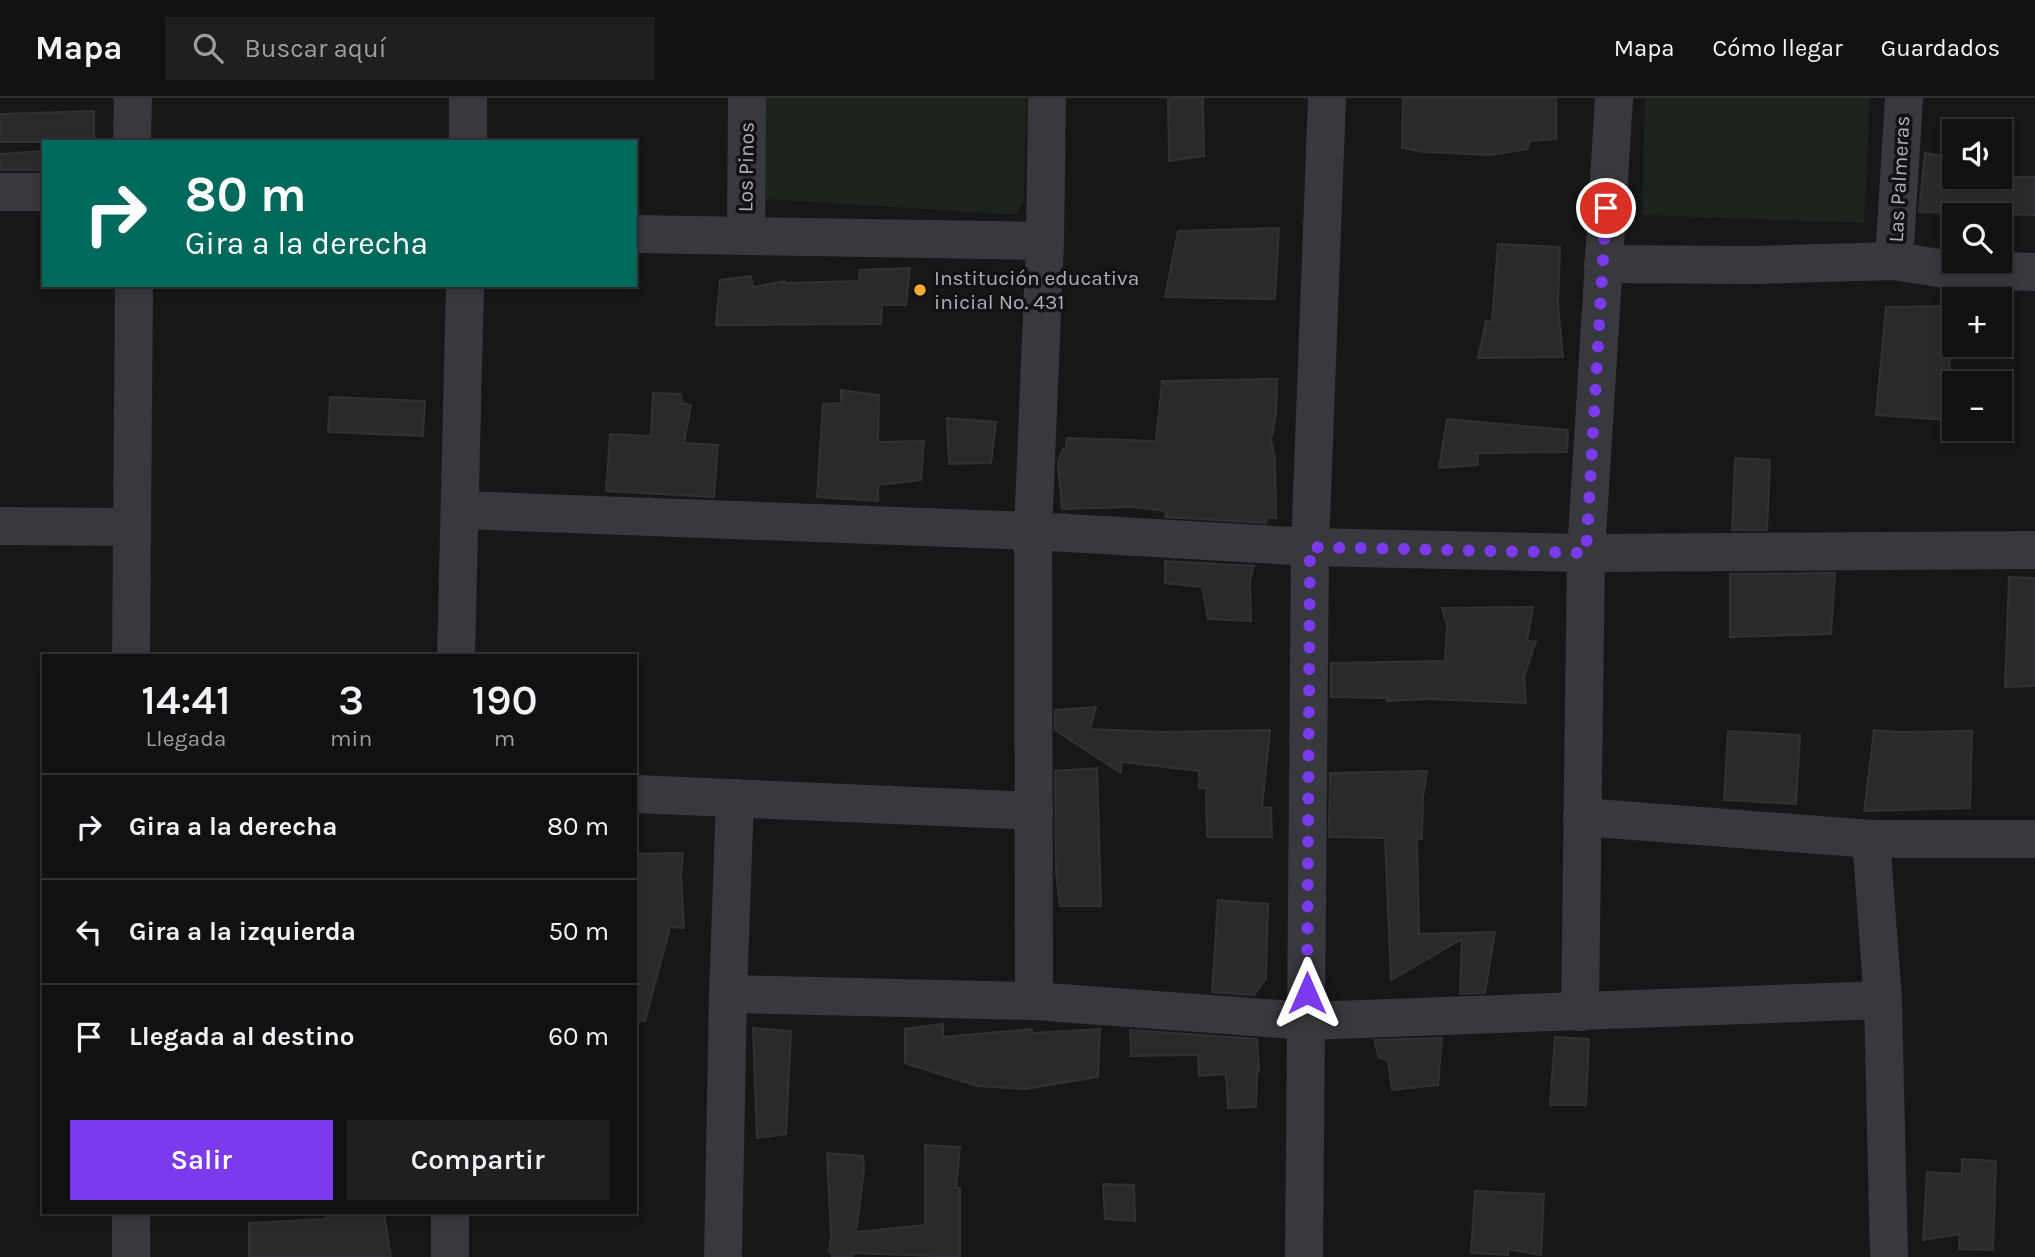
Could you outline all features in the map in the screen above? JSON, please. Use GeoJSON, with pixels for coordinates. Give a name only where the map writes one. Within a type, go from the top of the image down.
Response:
{"type":"FeatureCollection","features":[{"type":"Feature","properties":{"kind":"street"},"geometry":{"type":"LineString","coordinates":[[132,140],[133,98]]}},
{"type":"Feature","properties":{"kind":"street"},"geometry":{"type":"LineString","coordinates":[[468,98],[468,140]]}},
{"type":"Feature","properties":{"kind":"street","name":"Los Pinos"},"geometry":{"type":"LineString","coordinates":[[746,235],[747,98]]}},
{"type":"Feature","properties":{"kind":"street"},"geometry":{"type":"LineString","coordinates":[[1034,1001],[1033,531],[1045,241],[1047,98]]}},
{"type":"Feature","properties":{"kind":"street"},"geometry":{"type":"LineString","coordinates":[[1304,1257],[1310,547],[1327,98]]}},
{"type":"Feature","properties":{"kind":"street"},"geometry":{"type":"LineString","coordinates":[[1580,1012],[1586,553],[1614,98]]}},
{"type":"Feature","properties":{"kind":"street","name":"Las Palmeras"},"geometry":{"type":"LineString","coordinates":[[1894,261],[1904,98]]}},
{"type":"Feature","properties":{"kind":"street"},"geometry":{"type":"LineString","coordinates":[[0,192],[42,192]]}},
{"type":"Feature","properties":{"kind":"street"},"geometry":{"type":"LineString","coordinates":[[637,234],[1045,241]]}},
{"type":"Feature","properties":{"kind":"street"},"geometry":{"type":"LineString","coordinates":[[1603,264],[1756,265],[1894,261],[1945,269],[2035,272]]}},
{"type":"Feature","properties":{"kind":"street"},"geometry":{"type":"LineString","coordinates":[[131,654],[134,287]]}},
{"type":"Feature","properties":{"kind":"street"},"geometry":{"type":"LineString","coordinates":[[456,654],[466,287]]}},
{"type":"Feature","properties":{"kind":"street"},"geometry":{"type":"LineString","coordinates":[[461,510],[1033,531],[1310,547],[1586,553],[2035,550]]}},
{"type":"Feature","properties":{"kind":"street"},"geometry":{"type":"LineString","coordinates":[[0,526],[132,527]]}},
{"type":"Feature","properties":{"kind":"street"},"geometry":{"type":"LineString","coordinates":[[637,794],[1034,811]]}},
{"type":"Feature","properties":{"kind":"street"},"geometry":{"type":"LineString","coordinates":[[723,1257],[735,798]]}},
{"type":"Feature","properties":{"kind":"street"},"geometry":{"type":"LineString","coordinates":[[1582,817],[1871,839],[2035,839]]}},
{"type":"Feature","properties":{"kind":"street"},"geometry":{"type":"LineString","coordinates":[[1871,839],[1882,1000],[1889,1257]]}},
{"type":"Feature","properties":{"kind":"street"},"geometry":{"type":"LineString","coordinates":[[728,994],[1034,1001],[1307,1021],[1882,1000]]}},
{"type":"Feature","properties":{"kind":"street"},"geometry":{"type":"LineString","coordinates":[[131,1214],[131,1257]]}},
{"type":"Feature","properties":{"kind":"street"},"geometry":{"type":"LineString","coordinates":[[450,1214],[450,1257]]}},
{"type":"Feature","properties":{"kind":"shaded area"},"geometry":{"type":"Polygon","coordinates":[[[764,98],[1026,98],[1024,201],[1015,215],[765,199],[764,98]]]}},
{"type":"Feature","properties":{"kind":"shaded area"},"geometry":{"type":"Polygon","coordinates":[[[1645,98],[1870,98],[1864,223],[1642,215],[1645,98]]]}},
{"type":"Feature","properties":{"kind":"building"},"geometry":{"type":"Polygon","coordinates":[[[1168,98],[1203,98],[1204,156],[1169,161],[1168,98]]]}},
{"type":"Feature","properties":{"kind":"building"},"geometry":{"type":"Polygon","coordinates":[[[1403,98],[1556,98],[1556,139],[1529,141],[1528,149],[1490,155],[1424,152],[1402,148],[1403,98]]]}},
{"type":"Feature","properties":{"kind":"building"},"geometry":{"type":"Polygon","coordinates":[[[94,111],[94,140],[0,142],[0,114],[94,111]]]}},
{"type":"Feature","properties":{"kind":"building"},"geometry":{"type":"Polygon","coordinates":[[[42,151],[42,170],[0,170],[0,154],[42,151]]]}},
{"type":"Feature","properties":{"kind":"building"},"geometry":{"type":"Polygon","coordinates":[[[1925,153],[1942,156],[1942,189],[2012,189],[2012,177],[2035,177],[2035,215],[2012,214],[2012,203],[1942,203],[1942,213],[1919,212],[1925,153]]]}},
{"type":"Feature","properties":{"kind":"building"},"geometry":{"type":"Polygon","coordinates":[[[1279,228],[1275,299],[1165,297],[1178,231],[1279,228]]]}},
{"type":"Feature","properties":{"kind":"building"},"geometry":{"type":"Polygon","coordinates":[[[1498,244],[1560,247],[1558,305],[1563,357],[1478,358],[1486,321],[1492,321],[1498,244]]]}},
{"type":"Feature","properties":{"kind":"building"},"geometry":{"type":"Polygon","coordinates":[[[910,268],[906,305],[882,305],[881,324],[716,325],[720,280],[751,276],[753,287],[785,281],[859,281],[860,270],[910,268]]]}},
{"type":"Feature","properties":{"kind":"building"},"geometry":{"type":"Polygon","coordinates":[[[1942,306],[1942,357],[1950,357],[1949,371],[1942,371],[1942,420],[1876,415],[1886,307],[1942,306]]]}},
{"type":"Feature","properties":{"kind":"building"},"geometry":{"type":"Polygon","coordinates":[[[1277,379],[1276,414],[1270,436],[1275,458],[1276,518],[1268,517],[1266,523],[1165,517],[1166,511],[1134,507],[1062,509],[1058,463],[1063,449],[1066,448],[1067,438],[1156,441],[1162,381],[1277,379]]]}},
{"type":"Feature","properties":{"kind":"building"},"geometry":{"type":"Polygon","coordinates":[[[841,390],[879,395],[878,442],[924,441],[921,480],[878,485],[878,501],[817,497],[823,404],[841,403],[841,390]]]}},
{"type":"Feature","properties":{"kind":"building"},"geometry":{"type":"Polygon","coordinates":[[[653,393],[681,394],[682,403],[691,405],[684,443],[718,445],[714,497],[606,491],[610,434],[651,436],[653,393]]]}},
{"type":"Feature","properties":{"kind":"building"},"geometry":{"type":"Polygon","coordinates":[[[330,397],[425,401],[423,436],[328,432],[330,397]]]}},
{"type":"Feature","properties":{"kind":"building"},"geometry":{"type":"Polygon","coordinates":[[[947,418],[996,422],[991,463],[949,464],[947,418]]]}},
{"type":"Feature","properties":{"kind":"building"},"geometry":{"type":"Polygon","coordinates":[[[1447,419],[1568,430],[1567,452],[1477,453],[1478,465],[1439,468],[1447,419]]]}},
{"type":"Feature","properties":{"kind":"building"},"geometry":{"type":"Polygon","coordinates":[[[1735,458],[1770,460],[1767,530],[1732,530],[1735,458]]]}},
{"type":"Feature","properties":{"kind":"building"},"geometry":{"type":"Polygon","coordinates":[[[1165,561],[1254,566],[1250,580],[1251,621],[1208,619],[1202,587],[1165,583],[1165,561]]]}},
{"type":"Feature","properties":{"kind":"building"},"geometry":{"type":"Polygon","coordinates":[[[1835,573],[1831,634],[1730,637],[1730,574],[1835,573]]]}},
{"type":"Feature","properties":{"kind":"building"},"geometry":{"type":"Polygon","coordinates":[[[2009,577],[2035,578],[2035,686],[2005,687],[2009,577]]]}},
{"type":"Feature","properties":{"kind":"building"},"geometry":{"type":"Polygon","coordinates":[[[1533,607],[1527,641],[1536,641],[1524,677],[1526,703],[1428,699],[1387,701],[1387,698],[1331,697],[1331,663],[1445,661],[1447,625],[1442,608],[1533,607]]]}},
{"type":"Feature","properties":{"kind":"building"},"geometry":{"type":"Polygon","coordinates":[[[1096,707],[1090,729],[1162,732],[1270,730],[1262,807],[1271,808],[1272,837],[1207,837],[1206,788],[1199,788],[1199,771],[1122,762],[1121,773],[1055,730],[1055,710],[1096,707]]]}},
{"type":"Feature","properties":{"kind":"building"},"geometry":{"type":"Polygon","coordinates":[[[1874,730],[1972,731],[1970,808],[1864,811],[1874,730]]]}},
{"type":"Feature","properties":{"kind":"building"},"geometry":{"type":"Polygon","coordinates":[[[1728,731],[1800,735],[1796,804],[1724,800],[1728,731]]]}},
{"type":"Feature","properties":{"kind":"building"},"geometry":{"type":"Polygon","coordinates":[[[1097,768],[1101,906],[1060,906],[1056,872],[1055,771],[1097,768]]]}},
{"type":"Feature","properties":{"kind":"building"},"geometry":{"type":"Polygon","coordinates":[[[1427,771],[1423,796],[1422,839],[1417,839],[1419,934],[1495,932],[1485,993],[1460,994],[1462,939],[1391,980],[1385,838],[1329,837],[1330,773],[1427,771]]]}},
{"type":"Feature","properties":{"kind":"building"},"geometry":{"type":"Polygon","coordinates":[[[683,853],[681,875],[684,928],[670,927],[645,1021],[637,1020],[637,854],[683,853]]]}},
{"type":"Feature","properties":{"kind":"building"},"geometry":{"type":"Polygon","coordinates":[[[1218,900],[1268,904],[1266,979],[1254,995],[1212,992],[1218,900]]]}},
{"type":"Feature","properties":{"kind":"building"},"geometry":{"type":"Polygon","coordinates":[[[943,1024],[943,1037],[1032,1029],[1032,1033],[1100,1029],[1098,1077],[1026,1089],[977,1086],[905,1063],[905,1029],[943,1024]]]}},
{"type":"Feature","properties":{"kind":"building"},"geometry":{"type":"Polygon","coordinates":[[[753,1028],[791,1031],[786,1134],[757,1138],[753,1028]]]}},
{"type":"Feature","properties":{"kind":"building"},"geometry":{"type":"Polygon","coordinates":[[[1130,1030],[1257,1039],[1259,1072],[1256,1107],[1228,1108],[1226,1074],[1199,1076],[1198,1055],[1131,1056],[1130,1030]]]}},
{"type":"Feature","properties":{"kind":"building"},"geometry":{"type":"Polygon","coordinates":[[[1555,1037],[1589,1039],[1586,1105],[1550,1105],[1555,1037]]]}},
{"type":"Feature","properties":{"kind":"building"},"geometry":{"type":"Polygon","coordinates":[[[1442,1038],[1438,1085],[1392,1090],[1388,1060],[1379,1058],[1374,1040],[1442,1038]]]}},
{"type":"Feature","properties":{"kind":"building"},"geometry":{"type":"Polygon","coordinates":[[[925,1145],[960,1147],[956,1188],[960,1188],[960,1257],[853,1253],[852,1257],[832,1257],[832,1252],[829,1252],[831,1235],[827,1153],[863,1156],[864,1170],[856,1232],[925,1225],[925,1145]]]}},
{"type":"Feature","properties":{"kind":"building"},"geometry":{"type":"Polygon","coordinates":[[[1962,1159],[1996,1161],[1993,1250],[1959,1249],[1960,1234],[1923,1240],[1927,1172],[1962,1174],[1962,1159]]]}},
{"type":"Feature","properties":{"kind":"building"},"geometry":{"type":"Polygon","coordinates":[[[1103,1184],[1134,1185],[1135,1221],[1105,1219],[1103,1184]]]}},
{"type":"Feature","properties":{"kind":"building"},"geometry":{"type":"Polygon","coordinates":[[[1475,1191],[1544,1194],[1541,1255],[1508,1249],[1508,1255],[1471,1253],[1475,1191]]]}},
{"type":"Feature","properties":{"kind":"building"},"geometry":{"type":"Polygon","coordinates":[[[325,1214],[384,1214],[391,1257],[249,1257],[249,1223],[326,1219],[325,1214]]]}},
{"type":"Feature","properties":{"kind":"place","name":"Institución educativa inicial No. 431"},"geometry":{"type":"Point","coordinates":[920,290]}},
{"type":"Feature","properties":{"kind":"route"},"geometry":{"type":"LineString","coordinates":[[1307,993],[1310,547],[1586,553],[1606,208]]}}]}
